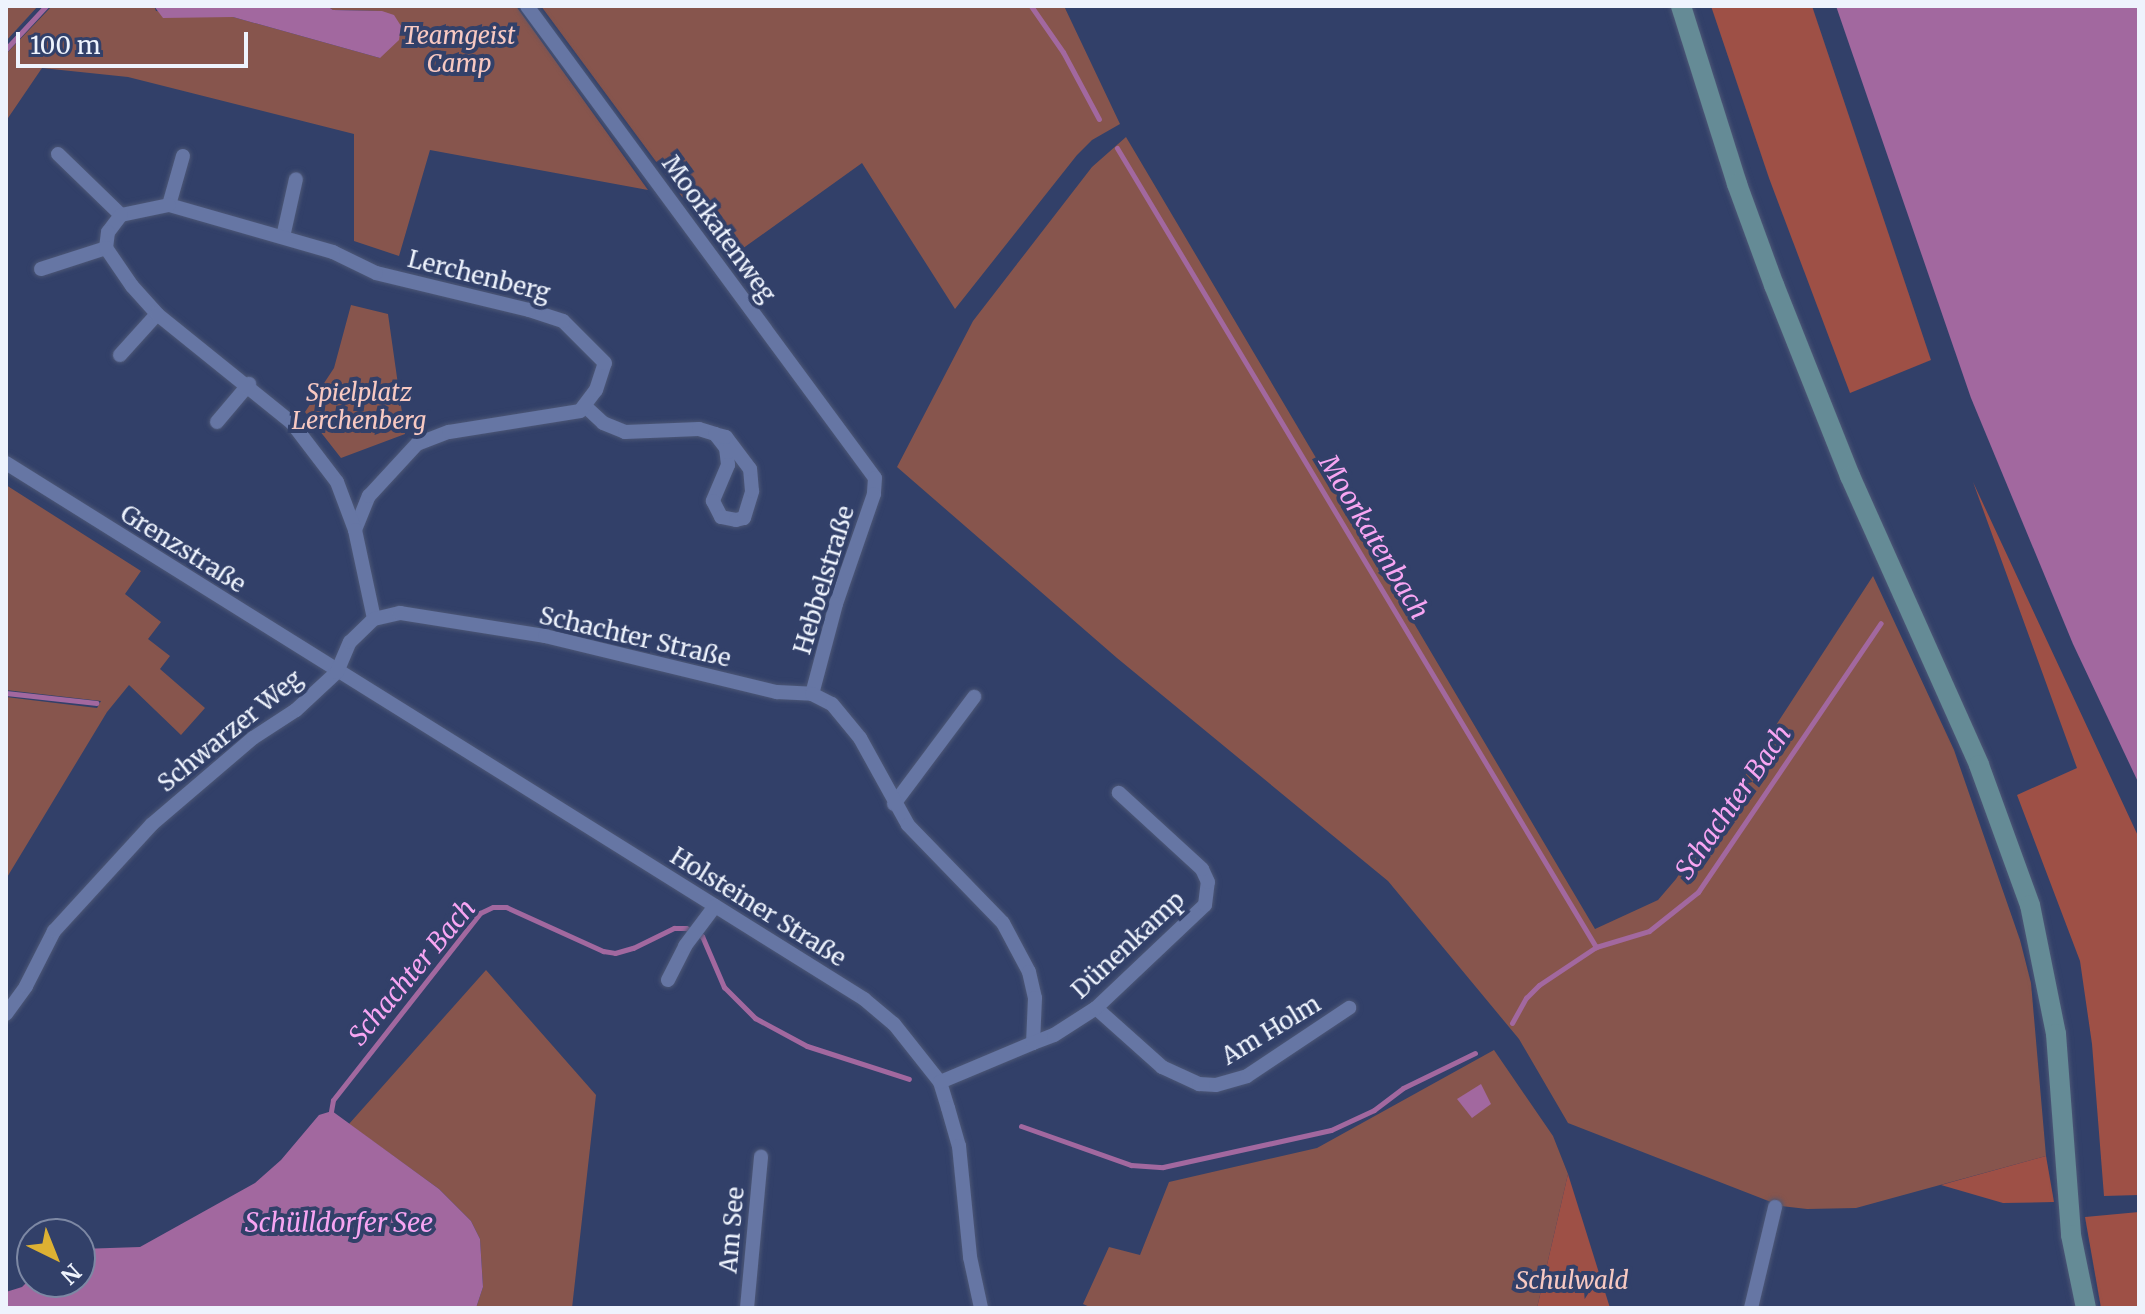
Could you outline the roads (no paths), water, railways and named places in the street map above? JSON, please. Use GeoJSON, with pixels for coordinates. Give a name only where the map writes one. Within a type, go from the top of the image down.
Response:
{"type":"FeatureCollection","features":[{"type":"Feature","properties":{"kind":"main road"},"geometry":{"type":"LineString","coordinates":[[1681,6],[1737,184],[1774,285],[1867,516],[1969,742],[2030,905],[2047,973],[2056,1034],[2071,1235],[2086,1308]]}},
{"type":"Feature","properties":{"kind":"street","name":"Moorkatenweg"},"geometry":{"type":"LineString","coordinates":[[527,6],[875,478]]}},
{"type":"Feature","properties":{"kind":"street"},"geometry":{"type":"LineString","coordinates":[[58,154],[121,215],[108,232],[106,248],[157,314],[249,384],[292,423],[337,482],[355,530],[374,619],[350,642],[337,672]]}},
{"type":"Feature","properties":{"kind":"street"},"geometry":{"type":"LineString","coordinates":[[169,205],[183,156]]}},
{"type":"Feature","properties":{"kind":"street"},"geometry":{"type":"LineString","coordinates":[[283,237],[296,179]]}},
{"type":"Feature","properties":{"kind":"street","name":"Lerchenberg"},"geometry":{"type":"LineString","coordinates":[[121,215],[169,205],[333,252],[376,273],[563,321],[605,363],[586,407]]}},
{"type":"Feature","properties":{"kind":"street"},"geometry":{"type":"LineString","coordinates":[[41,269],[106,248]]}},
{"type":"Feature","properties":{"kind":"street"},"geometry":{"type":"LineString","coordinates":[[120,355],[157,314]]}},
{"type":"Feature","properties":{"kind":"street"},"geometry":{"type":"LineString","coordinates":[[217,422],[249,384]]}},
{"type":"Feature","properties":{"kind":"street"},"geometry":{"type":"LineString","coordinates":[[355,530],[369,496],[417,444],[449,432],[586,407],[603,423],[625,432],[699,429],[726,437],[750,469],[752,491],[744,518],[721,517],[713,501],[728,465],[726,448],[715,434]]}},
{"type":"Feature","properties":{"kind":"street","name":"Grenzstraße"},"geometry":{"type":"LineString","coordinates":[[6,463],[337,672]]}},
{"type":"Feature","properties":{"kind":"street","name":"Hebbelstraße"},"geometry":{"type":"LineString","coordinates":[[812,694],[836,604],[874,494],[875,478]]}},
{"type":"Feature","properties":{"kind":"street","name":"Schachter Straße"},"geometry":{"type":"LineString","coordinates":[[374,619],[400,613],[545,636],[777,692],[812,694]]}},
{"type":"Feature","properties":{"kind":"street","name":"Schwarzer Weg"},"geometry":{"type":"LineString","coordinates":[[6,1014],[26,986],[54,931],[151,825],[253,738],[296,710],[337,672]]}},
{"type":"Feature","properties":{"kind":"street","name":"Holsteiner Straße"},"geometry":{"type":"LineString","coordinates":[[337,672],[864,999],[894,1024],[940,1082],[959,1146],[970,1257],[981,1308]]}},
{"type":"Feature","properties":{"kind":"street"},"geometry":{"type":"LineString","coordinates":[[812,694],[832,704],[848,720],[894,804],[931,852],[1003,923],[1018,947],[1035,998],[1033,1043],[940,1082]]}},
{"type":"Feature","properties":{"kind":"street"},"geometry":{"type":"LineString","coordinates":[[894,804],[974,697]]}},
{"type":"Feature","properties":{"kind":"street","name":"Dünenkamp"},"geometry":{"type":"LineString","coordinates":[[1033,1043],[1054,1035],[1096,1008],[1205,905],[1208,882],[1202,869],[1119,793]]}},
{"type":"Feature","properties":{"kind":"street"},"geometry":{"type":"LineString","coordinates":[[668,980],[689,940],[715,906]]}},
{"type":"Feature","properties":{"kind":"street","name":"Am Holm"},"geometry":{"type":"LineString","coordinates":[[1096,1008],[1162,1067],[1199,1084],[1216,1085],[1247,1076],[1349,1008]]}},
{"type":"Feature","properties":{"kind":"street","name":"Am See"},"geometry":{"type":"LineString","coordinates":[[747,1308],[761,1157]]}},
{"type":"Feature","properties":{"kind":"street"},"geometry":{"type":"LineString","coordinates":[[1751,1308],[1775,1207]]}},
{"type":"Feature","properties":{"kind":"water"},"geometry":{"type":"Polygon","coordinates":[[[154,6],[327,6],[333,10],[382,11],[394,15],[401,26],[399,40],[380,58],[233,17],[163,18],[154,6]]]}},
{"type":"Feature","properties":{"kind":"water"},"geometry":{"type":"Polygon","coordinates":[[[1836,6],[2139,6],[2139,784],[2073,644],[1971,398],[1836,6]]]}},
{"type":"Feature","properties":{"kind":"water"},"geometry":{"type":"Polygon","coordinates":[[[1481,1084],[1491,1104],[1472,1118],[1457,1099],[1481,1084]]]}},
{"type":"Feature","properties":{"kind":"water","name":"Schülldorfer See"},"geometry":{"type":"Polygon","coordinates":[[[332,1111],[439,1189],[471,1221],[480,1239],[483,1287],[476,1308],[6,1308],[6,1292],[16,1289],[16,1298],[96,1298],[96,1248],[140,1247],[255,1183],[281,1160],[319,1115],[332,1111]]]}},
{"type":"Feature","properties":{"kind":"waterway","name":"Moorkatenbach"},"geometry":{"type":"LineString","coordinates":[[6,49],[46,6]]}},
{"type":"Feature","properties":{"kind":"waterway","name":"Moorkatenbach"},"geometry":{"type":"LineString","coordinates":[[1031,6],[1063,52],[1099,119]]}},
{"type":"Feature","properties":{"kind":"waterway","name":"Moorkatenbach"},"geometry":{"type":"LineString","coordinates":[[1117,148],[1596,947]]}},
{"type":"Feature","properties":{"kind":"waterway","name":"Schachter Bach"},"geometry":{"type":"LineString","coordinates":[[1512,1023],[1526,998],[1539,985],[1596,947],[1649,931],[1698,892],[1881,623]]}},
{"type":"Feature","properties":{"kind":"waterway","name":"Moorkatenbach"},"geometry":{"type":"LineString","coordinates":[[6,693],[96,703]]}},
{"type":"Feature","properties":{"kind":"waterway","name":"Schachter Bach"},"geometry":{"type":"LineString","coordinates":[[330,1117],[333,1100],[480,913],[493,907],[506,907],[603,951],[615,953],[633,948],[674,928],[686,928],[702,936],[724,987],[755,1018],[807,1046],[909,1079]]}},
{"type":"Feature","properties":{"kind":"waterway","name":"Schachter Bach"},"geometry":{"type":"LineString","coordinates":[[1021,1126],[1131,1165],[1163,1167],[1331,1130],[1374,1110],[1403,1088],[1475,1053]]}},
{"type":"Feature","properties":{"kind":"park label","name":"Teamgeist Camp"},"geometry":{"type":"Point","coordinates":[459,50]}},
{"type":"Feature","properties":{"kind":"park label","name":"Spielplatz Lerchenberg"},"geometry":{"type":"Point","coordinates":[359,407]}},
{"type":"Feature","properties":{"kind":"park label","name":"Schulwald"},"geometry":{"type":"Point","coordinates":[1572,1281]}}]}
